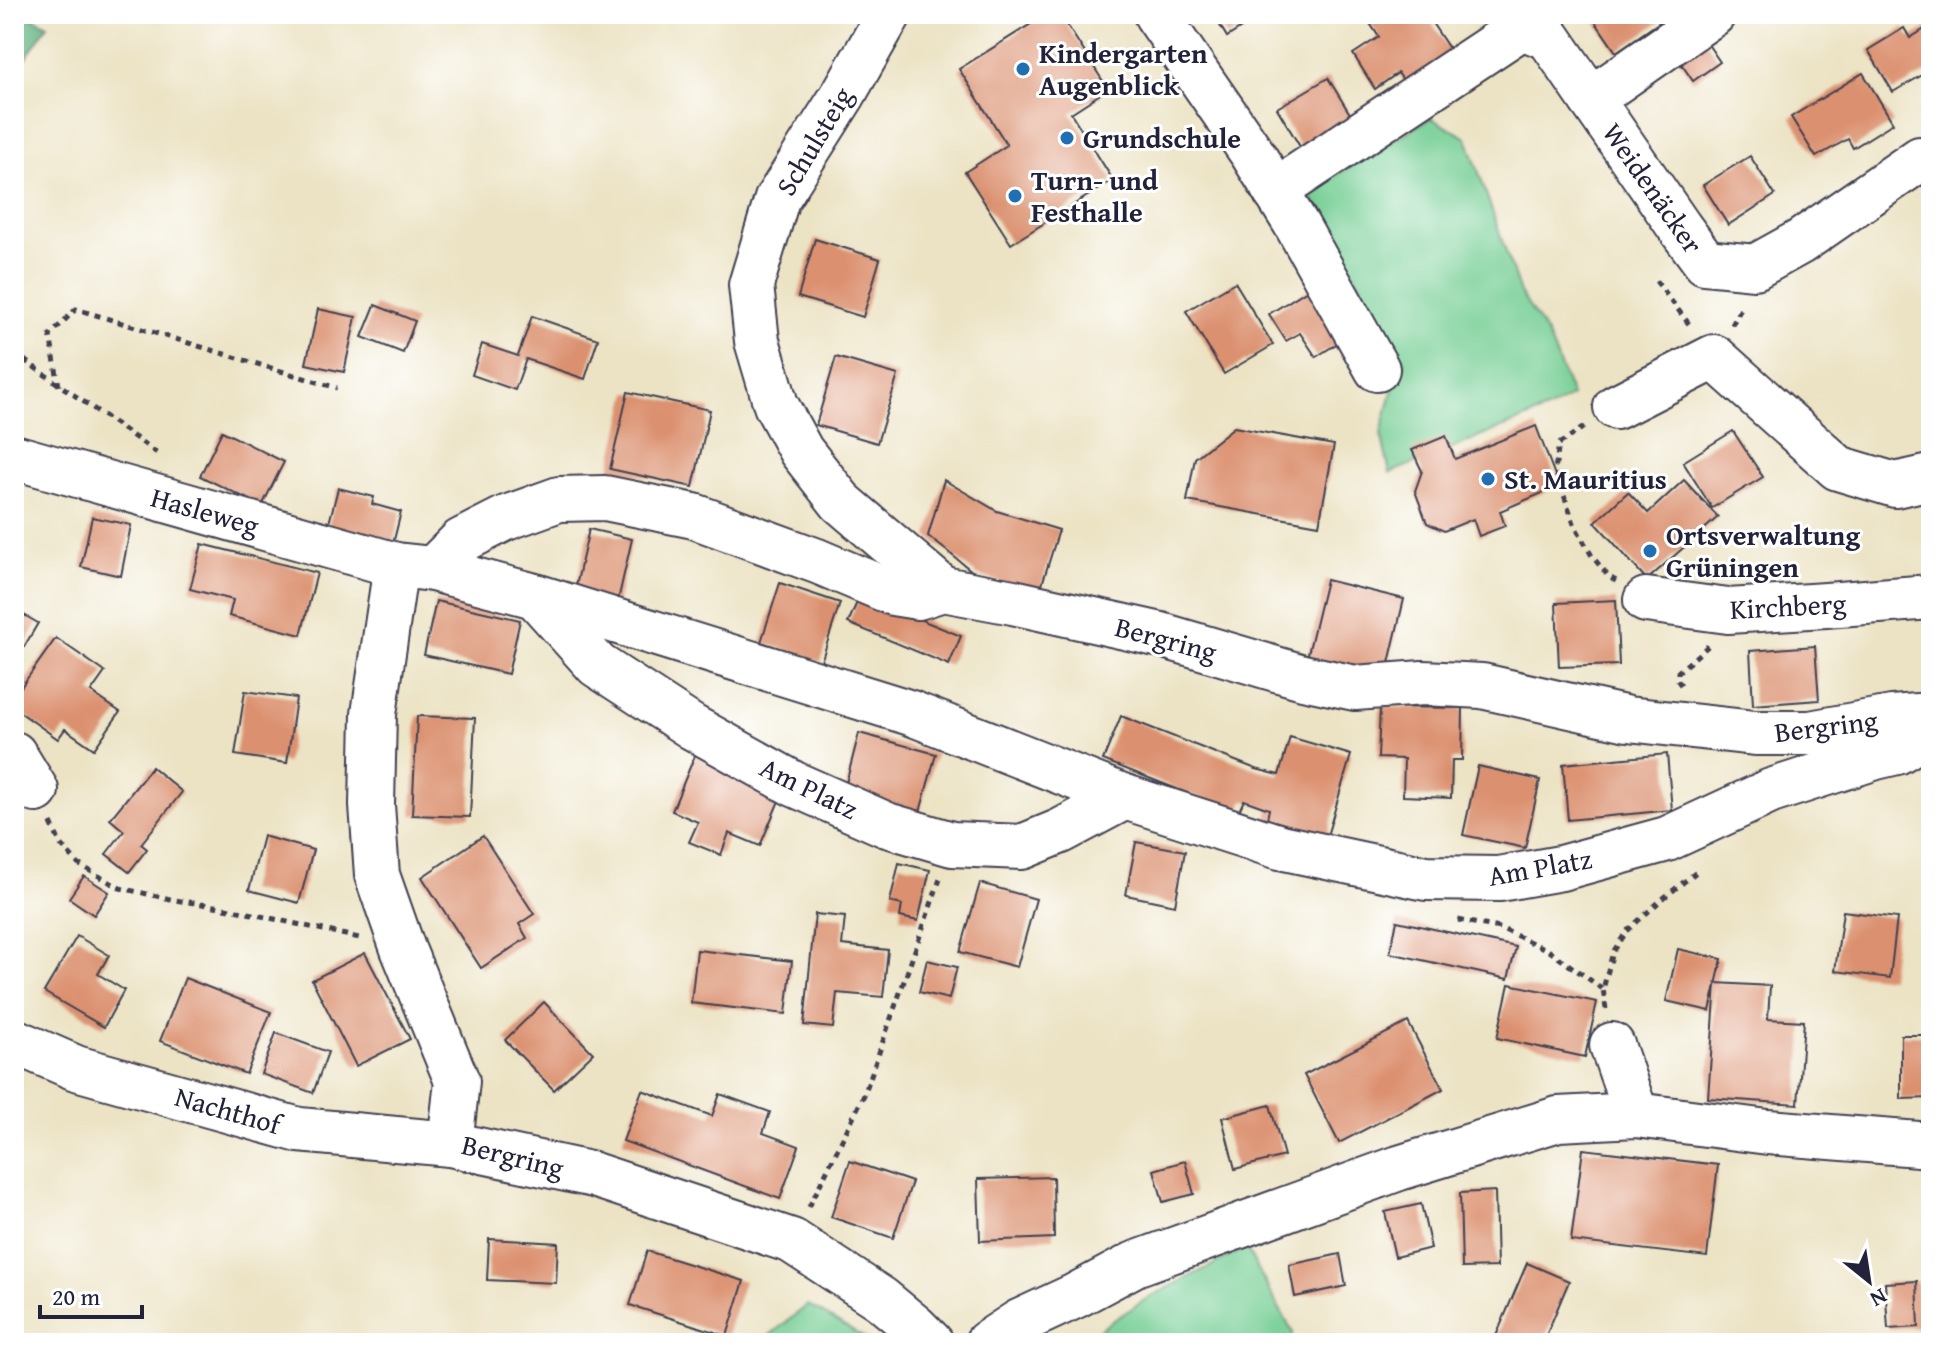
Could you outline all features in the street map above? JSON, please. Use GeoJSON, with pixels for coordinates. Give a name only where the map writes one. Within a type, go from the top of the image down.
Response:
{"type":"FeatureCollection","features":[{"type":"Feature","properties":{"kind":"street","name":"Schulsteig"},"geometry":{"type":"LineString","coordinates":[[889,14],[843,95],[777,199],[751,285],[757,341],[776,405],[801,451],[841,502],[943,589]]}},
{"type":"Feature","properties":{"kind":"street"},"geometry":{"type":"LineString","coordinates":[[1156,14],[1252,153],[1377,369]]}},
{"type":"Feature","properties":{"kind":"street","name":"Weidenäcker"},"geometry":{"type":"LineString","coordinates":[[1591,99],[1713,14]]}},
{"type":"Feature","properties":{"kind":"street","name":"Weidenäcker"},"geometry":{"type":"LineString","coordinates":[[1275,191],[1498,26],[1522,27],[1549,38],[1705,262],[1755,267]]}},
{"type":"Feature","properties":{"kind":"street"},"geometry":{"type":"LineString","coordinates":[[1755,267],[1800,242],[1920,159],[1931,160]]}},
{"type":"Feature","properties":{"kind":"street"},"geometry":{"type":"LineString","coordinates":[[1616,407],[1714,357],[1838,468],[1895,485],[1931,477]]}},
{"type":"Feature","properties":{"kind":"street","name":"Hasleweg"},"geometry":{"type":"LineString","coordinates":[[14,457],[414,567]]}},
{"type":"Feature","properties":{"kind":"street","name":"Bergring"},"geometry":{"type":"LineString","coordinates":[[931,1343],[881,1299],[792,1241],[594,1175],[450,1144],[457,1081],[403,949],[377,875],[372,805],[374,714],[414,567],[506,518],[559,499],[605,498],[694,516],[817,561],[893,593],[918,597],[943,589],[1013,602],[1161,635],[1303,677],[1355,688],[1423,683],[1482,686],[1628,719],[1755,733],[1810,733],[1892,718],[1931,716]]}},
{"type":"Feature","properties":{"kind":"street","name":"Am Platz"},"geometry":{"type":"LineString","coordinates":[[414,567],[535,596],[911,713],[1125,797],[1280,847],[1426,878],[1499,879],[1561,868],[1667,839],[1771,791],[1897,752],[1917,740],[1931,716]]}},
{"type":"Feature","properties":{"kind":"street","name":"Am Platz"},"geometry":{"type":"LineString","coordinates":[[535,596],[597,665],[692,727],[794,784],[887,825],[952,844],[1022,847],[1061,831],[1125,797]]}},
{"type":"Feature","properties":{"kind":"street","name":"Kirchberg"},"geometry":{"type":"LineString","coordinates":[[1646,600],[1728,611],[1931,597]]}},
{"type":"Feature","properties":{"kind":"street","name":"Nachthof"},"geometry":{"type":"LineString","coordinates":[[14,1041],[76,1068],[299,1130],[450,1144]]}},
{"type":"Feature","properties":{"kind":"street"},"geometry":{"type":"LineString","coordinates":[[1612,1045],[1636,1115]]}},
{"type":"Feature","properties":{"kind":"street"},"geometry":{"type":"LineString","coordinates":[[987,1343],[1019,1322],[1135,1264],[1399,1168],[1558,1119],[1636,1115],[1768,1132],[1931,1145]]}},
{"type":"Feature","properties":{"kind":"path"},"geometry":{"type":"LineString","coordinates":[[1656,281],[1714,357],[1744,305],[1755,267]]}},
{"type":"Feature","properties":{"kind":"path"},"geometry":{"type":"LineString","coordinates":[[59,386],[50,335],[76,309],[337,388]]}},
{"type":"Feature","properties":{"kind":"path"},"geometry":{"type":"LineString","coordinates":[[14,353],[167,460]]}},
{"type":"Feature","properties":{"kind":"path"},"geometry":{"type":"LineString","coordinates":[[1616,407],[1559,444],[1555,470],[1575,526],[1592,556],[1609,577],[1646,600]]}},
{"type":"Feature","properties":{"kind":"path"},"geometry":{"type":"LineString","coordinates":[[25,772],[61,845],[78,864],[120,888],[221,907],[403,949]]}},
{"type":"Feature","properties":{"kind":"path"},"geometry":{"type":"LineString","coordinates":[[792,1241],[864,1095],[952,844]]}},
{"type":"Feature","properties":{"kind":"path"},"geometry":{"type":"LineString","coordinates":[[1426,878],[1438,909],[1445,914],[1462,921],[1500,928],[1548,950],[1603,989]]}},
{"type":"Feature","properties":{"kind":"green space"},"geometry":{"type":"Polygon","coordinates":[[[14,14],[25,14],[48,25],[14,75],[14,14]]]}},
{"type":"Feature","properties":{"kind":"green space"},"geometry":{"type":"Polygon","coordinates":[[[1431,118],[1467,138],[1520,293],[1548,336],[1572,396],[1549,409],[1390,473],[1381,434],[1394,384],[1405,365],[1309,192],[1431,118]]]}},
{"type":"Feature","properties":{"kind":"green space"},"geometry":{"type":"Polygon","coordinates":[[[1246,1248],[1293,1333],[1292,1343],[1082,1341],[1146,1299],[1246,1248]]]}},
{"type":"Feature","properties":{"kind":"green space"},"geometry":{"type":"Polygon","coordinates":[[[808,1305],[873,1343],[760,1343],[808,1305]]]}},
{"type":"Feature","properties":{"kind":"building"},"geometry":{"type":"Polygon","coordinates":[[[1047,14],[1060,14],[1108,89],[1071,113],[1113,180],[1011,244],[965,172],[1007,145],[959,69],[1047,14]]]}},
{"type":"Feature","properties":{"kind":"building"},"geometry":{"type":"Polygon","coordinates":[[[1213,14],[1263,14],[1227,37],[1213,14]]]}},
{"type":"Feature","properties":{"kind":"building"},"geometry":{"type":"Polygon","coordinates":[[[1375,14],[1400,14],[1402,17],[1406,14],[1426,14],[1452,53],[1406,84],[1398,73],[1375,89],[1353,54],[1379,37],[1367,19],[1375,14]]]}},
{"type":"Feature","properties":{"kind":"building"},"geometry":{"type":"Polygon","coordinates":[[[1590,14],[1660,14],[1664,19],[1616,52],[1590,14]]]}},
{"type":"Feature","properties":{"kind":"building"},"geometry":{"type":"Polygon","coordinates":[[[1931,25],[1931,70],[1893,92],[1868,50],[1904,28],[1910,38],[1931,25]]]}},
{"type":"Feature","properties":{"kind":"building"},"geometry":{"type":"Polygon","coordinates":[[[1703,37],[1720,62],[1693,81],[1676,56],[1703,37]]]}},
{"type":"Feature","properties":{"kind":"building"},"geometry":{"type":"Polygon","coordinates":[[[1863,73],[1893,123],[1853,148],[1848,139],[1816,157],[1791,117],[1863,73]]]}},
{"type":"Feature","properties":{"kind":"building"},"geometry":{"type":"Polygon","coordinates":[[[1328,78],[1353,119],[1302,150],[1277,108],[1328,78]]]}},
{"type":"Feature","properties":{"kind":"building"},"geometry":{"type":"Polygon","coordinates":[[[1750,156],[1775,195],[1728,225],[1703,185],[1750,156]]]}},
{"type":"Feature","properties":{"kind":"building"},"geometry":{"type":"Polygon","coordinates":[[[815,239],[880,259],[863,317],[798,297],[815,239]]]}},
{"type":"Feature","properties":{"kind":"building"},"geometry":{"type":"Polygon","coordinates":[[[1235,282],[1273,345],[1224,374],[1186,311],[1235,282]]]}},
{"type":"Feature","properties":{"kind":"building"},"geometry":{"type":"Polygon","coordinates":[[[1309,289],[1341,341],[1316,357],[1300,333],[1286,341],[1269,314],[1309,289]]]}},
{"type":"Feature","properties":{"kind":"building"},"geometry":{"type":"Polygon","coordinates":[[[375,305],[415,321],[403,353],[362,337],[375,305]]]}},
{"type":"Feature","properties":{"kind":"building"},"geometry":{"type":"Polygon","coordinates":[[[318,309],[356,317],[344,372],[306,364],[318,309]]]}},
{"type":"Feature","properties":{"kind":"building"},"geometry":{"type":"Polygon","coordinates":[[[532,316],[598,339],[585,379],[526,359],[515,390],[472,375],[482,344],[518,356],[532,316]]]}},
{"type":"Feature","properties":{"kind":"building"},"geometry":{"type":"Polygon","coordinates":[[[836,357],[898,375],[877,443],[816,425],[836,357]]]}},
{"type":"Feature","properties":{"kind":"building"},"geometry":{"type":"Polygon","coordinates":[[[628,392],[710,410],[693,487],[610,469],[628,392]]]}},
{"type":"Feature","properties":{"kind":"building","name":"St. Mauritius"},"geometry":{"type":"Polygon","coordinates":[[[1536,426],[1559,486],[1500,511],[1505,526],[1479,536],[1473,519],[1444,531],[1427,523],[1415,491],[1422,471],[1412,450],[1446,436],[1455,459],[1536,426]]]}},
{"type":"Feature","properties":{"kind":"building"},"geometry":{"type":"Polygon","coordinates":[[[1234,427],[1334,445],[1319,525],[1187,501],[1195,458],[1234,427]]]}},
{"type":"Feature","properties":{"kind":"building"},"geometry":{"type":"Polygon","coordinates":[[[222,431],[284,462],[262,506],[200,476],[222,431]]]}},
{"type":"Feature","properties":{"kind":"building"},"geometry":{"type":"Polygon","coordinates":[[[1733,431],[1763,477],[1712,508],[1683,462],[1733,431]]]}},
{"type":"Feature","properties":{"kind":"building"},"geometry":{"type":"Polygon","coordinates":[[[944,480],[997,511],[1059,530],[1039,594],[977,575],[928,536],[944,480]]]}},
{"type":"Feature","properties":{"kind":"building","name":"Ortsverwaltung Grüningen"},"geometry":{"type":"Polygon","coordinates":[[[1684,480],[1718,517],[1647,580],[1595,522],[1628,492],[1648,513],[1684,480]]]}},
{"type":"Feature","properties":{"kind":"building"},"geometry":{"type":"Polygon","coordinates":[[[338,488],[374,497],[372,504],[401,512],[393,544],[328,527],[338,488]]]}},
{"type":"Feature","properties":{"kind":"building"},"geometry":{"type":"Polygon","coordinates":[[[92,517],[131,525],[121,576],[81,567],[92,517]]]}},
{"type":"Feature","properties":{"kind":"building"},"geometry":{"type":"Polygon","coordinates":[[[589,529],[632,539],[617,605],[574,595],[589,529]]]}},
{"type":"Feature","properties":{"kind":"building"},"geometry":{"type":"Polygon","coordinates":[[[202,544],[317,573],[301,635],[229,616],[233,600],[190,589],[202,544]]]}},
{"type":"Feature","properties":{"kind":"building"},"geometry":{"type":"Polygon","coordinates":[[[1326,580],[1404,599],[1385,680],[1306,662],[1326,580]]]}},
{"type":"Feature","properties":{"kind":"building"},"geometry":{"type":"Polygon","coordinates":[[[780,583],[840,603],[821,662],[761,642],[780,583]]]}},
{"type":"Feature","properties":{"kind":"building"},"geometry":{"type":"Polygon","coordinates":[[[860,595],[961,636],[949,665],[848,623],[860,595]]]}},
{"type":"Feature","properties":{"kind":"building"},"geometry":{"type":"Polygon","coordinates":[[[1616,600],[1619,665],[1559,667],[1556,603],[1616,600]]]}},
{"type":"Feature","properties":{"kind":"building"},"geometry":{"type":"Polygon","coordinates":[[[436,601],[520,620],[508,674],[424,655],[436,601]]]}},
{"type":"Feature","properties":{"kind":"building"},"geometry":{"type":"Polygon","coordinates":[[[17,611],[38,623],[24,647],[14,642],[14,617],[17,611]]]}},
{"type":"Feature","properties":{"kind":"building"},"geometry":{"type":"Polygon","coordinates":[[[56,638],[105,672],[91,692],[120,712],[94,749],[65,729],[58,739],[14,708],[14,697],[56,638]]]}},
{"type":"Feature","properties":{"kind":"building"},"geometry":{"type":"Polygon","coordinates":[[[1815,646],[1819,700],[1753,705],[1750,651],[1815,646]]]}},
{"type":"Feature","properties":{"kind":"building"},"geometry":{"type":"Polygon","coordinates":[[[245,691],[296,698],[287,763],[235,755],[245,691]]]}},
{"type":"Feature","properties":{"kind":"building"},"geometry":{"type":"Polygon","coordinates":[[[1380,707],[1463,708],[1462,760],[1452,760],[1451,798],[1403,796],[1404,759],[1378,758],[1380,707]]]}},
{"type":"Feature","properties":{"kind":"building"},"geometry":{"type":"Polygon","coordinates":[[[417,716],[475,718],[470,817],[412,815],[417,716]]]}},
{"type":"Feature","properties":{"kind":"building"},"geometry":{"type":"Polygon","coordinates":[[[1121,716],[1256,769],[1279,775],[1290,737],[1351,755],[1327,836],[1267,819],[1269,809],[1244,800],[1238,813],[1103,760],[1121,716]]]}},
{"type":"Feature","properties":{"kind":"building"},"geometry":{"type":"Polygon","coordinates":[[[859,733],[936,754],[920,812],[844,791],[859,733]]]}},
{"type":"Feature","properties":{"kind":"building"},"geometry":{"type":"Polygon","coordinates":[[[697,750],[744,770],[740,780],[781,796],[760,846],[729,833],[721,855],[689,842],[698,822],[672,811],[697,750]]]}},
{"type":"Feature","properties":{"kind":"building"},"geometry":{"type":"Polygon","coordinates":[[[1667,754],[1672,810],[1568,820],[1563,764],[1667,754]]]}},
{"type":"Feature","properties":{"kind":"building"},"geometry":{"type":"Polygon","coordinates":[[[1478,766],[1540,780],[1525,848],[1463,835],[1478,766]]]}},
{"type":"Feature","properties":{"kind":"building"},"geometry":{"type":"Polygon","coordinates":[[[152,767],[182,792],[141,844],[147,849],[129,872],[106,854],[124,831],[110,819],[152,767]]]}},
{"type":"Feature","properties":{"kind":"building"},"geometry":{"type":"Polygon","coordinates":[[[263,836],[313,850],[299,903],[249,890],[263,836]]]}},
{"type":"Feature","properties":{"kind":"building"},"geometry":{"type":"Polygon","coordinates":[[[483,836],[534,914],[519,924],[527,938],[481,968],[422,877],[483,836]]]}},
{"type":"Feature","properties":{"kind":"building"},"geometry":{"type":"Polygon","coordinates":[[[1136,842],[1185,851],[1175,905],[1126,895],[1136,842]]]}},
{"type":"Feature","properties":{"kind":"building"},"geometry":{"type":"Polygon","coordinates":[[[899,863],[930,870],[918,921],[900,917],[902,905],[890,902],[899,863]]]}},
{"type":"Feature","properties":{"kind":"building"},"geometry":{"type":"Polygon","coordinates":[[[84,876],[109,892],[94,915],[69,898],[84,876]]]}},
{"type":"Feature","properties":{"kind":"building"},"geometry":{"type":"Polygon","coordinates":[[[980,883],[1036,899],[1017,967],[960,952],[980,883]]]}},
{"type":"Feature","properties":{"kind":"building"},"geometry":{"type":"Polygon","coordinates":[[[1843,911],[1897,918],[1890,978],[1835,971],[1843,911]]]}},
{"type":"Feature","properties":{"kind":"building"},"geometry":{"type":"Polygon","coordinates":[[[815,914],[845,917],[842,945],[888,950],[883,997],[837,993],[833,1028],[804,1025],[815,914]]]}},
{"type":"Feature","properties":{"kind":"building"},"geometry":{"type":"Polygon","coordinates":[[[1397,921],[1516,947],[1508,979],[1390,953],[1397,921]]]}},
{"type":"Feature","properties":{"kind":"building"},"geometry":{"type":"Polygon","coordinates":[[[77,936],[109,955],[98,974],[124,990],[104,1027],[44,992],[77,936]]]}},
{"type":"Feature","properties":{"kind":"building"},"geometry":{"type":"Polygon","coordinates":[[[1678,949],[1722,959],[1710,1011],[1666,1001],[1678,949]]]}},
{"type":"Feature","properties":{"kind":"building"},"geometry":{"type":"Polygon","coordinates":[[[697,950],[792,961],[786,1014],[691,1003],[697,950]]]}},
{"type":"Feature","properties":{"kind":"building"},"geometry":{"type":"Polygon","coordinates":[[[365,953],[410,1039],[356,1066],[312,980],[365,953]]]}},
{"type":"Feature","properties":{"kind":"building"},"geometry":{"type":"Polygon","coordinates":[[[927,960],[957,967],[949,999],[919,992],[927,960]]]}},
{"type":"Feature","properties":{"kind":"building"},"geometry":{"type":"Polygon","coordinates":[[[185,978],[271,1012],[246,1074],[160,1041],[185,978]]]}},
{"type":"Feature","properties":{"kind":"building"},"geometry":{"type":"Polygon","coordinates":[[[1716,983],[1770,986],[1768,1019],[1804,1021],[1798,1104],[1708,1098],[1716,983]]]}},
{"type":"Feature","properties":{"kind":"building"},"geometry":{"type":"Polygon","coordinates":[[[1509,984],[1597,1002],[1585,1057],[1497,1038],[1509,984]]]}},
{"type":"Feature","properties":{"kind":"building"},"geometry":{"type":"Polygon","coordinates":[[[544,1002],[593,1053],[554,1090],[505,1040],[544,1002]]]}},
{"type":"Feature","properties":{"kind":"building"},"geometry":{"type":"Polygon","coordinates":[[[1408,1022],[1443,1089],[1339,1143],[1304,1075],[1408,1022]]]}},
{"type":"Feature","properties":{"kind":"building"},"geometry":{"type":"Polygon","coordinates":[[[276,1033],[328,1052],[313,1093],[261,1074],[276,1033]]]}},
{"type":"Feature","properties":{"kind":"building"},"geometry":{"type":"Polygon","coordinates":[[[1901,1035],[1931,1035],[1931,1098],[1901,1099],[1901,1035]]]}},
{"type":"Feature","properties":{"kind":"building"},"geometry":{"type":"Polygon","coordinates":[[[642,1090],[712,1116],[720,1094],[770,1112],[763,1133],[799,1146],[780,1199],[623,1141],[642,1090]]]}},
{"type":"Feature","properties":{"kind":"building"},"geometry":{"type":"Polygon","coordinates":[[[1270,1105],[1284,1156],[1235,1169],[1222,1118],[1270,1105]]]}},
{"type":"Feature","properties":{"kind":"building"},"geometry":{"type":"Polygon","coordinates":[[[1583,1149],[1718,1165],[1707,1257],[1571,1241],[1583,1149]]]}},
{"type":"Feature","properties":{"kind":"building"},"geometry":{"type":"Polygon","coordinates":[[[850,1161],[912,1182],[893,1238],[831,1217],[850,1161]]]}},
{"type":"Feature","properties":{"kind":"building"},"geometry":{"type":"Polygon","coordinates":[[[1185,1161],[1194,1194],[1163,1202],[1154,1170],[1185,1161]]]}},
{"type":"Feature","properties":{"kind":"building"},"geometry":{"type":"Polygon","coordinates":[[[1053,1177],[1054,1238],[980,1241],[978,1179],[1053,1177]]]}},
{"type":"Feature","properties":{"kind":"building"},"geometry":{"type":"Polygon","coordinates":[[[1495,1191],[1497,1267],[1462,1268],[1460,1193],[1495,1191]]]}},
{"type":"Feature","properties":{"kind":"building"},"geometry":{"type":"Polygon","coordinates":[[[1421,1204],[1431,1248],[1395,1257],[1385,1212],[1421,1204]]]}},
{"type":"Feature","properties":{"kind":"building"},"geometry":{"type":"Polygon","coordinates":[[[489,1239],[558,1243],[556,1283],[487,1280],[489,1239]]]}},
{"type":"Feature","properties":{"kind":"building"},"geometry":{"type":"Polygon","coordinates":[[[647,1251],[744,1281],[727,1336],[630,1305],[647,1251]]]}},
{"type":"Feature","properties":{"kind":"building"},"geometry":{"type":"Polygon","coordinates":[[[1340,1254],[1346,1286],[1295,1297],[1289,1265],[1340,1254]]]}},
{"type":"Feature","properties":{"kind":"building"},"geometry":{"type":"Polygon","coordinates":[[[1527,1263],[1569,1281],[1543,1343],[1493,1343],[1527,1263]]]}},
{"type":"Feature","properties":{"kind":"building"},"geometry":{"type":"Polygon","coordinates":[[[1917,1281],[1919,1327],[1888,1329],[1885,1283],[1917,1281]]]}},
{"type":"Feature","properties":{"kind":"place","name":"Kindergarten Augenblick"},"geometry":{"type":"Point","coordinates":[1023,69]}},
{"type":"Feature","properties":{"kind":"place","name":"Grundschule"},"geometry":{"type":"Point","coordinates":[1067,138]}},
{"type":"Feature","properties":{"kind":"place","name":"Turn- und Festhalle"},"geometry":{"type":"Point","coordinates":[1015,196]}},
{"type":"Feature","properties":{"kind":"place","name":"St. Mauritius"},"geometry":{"type":"Point","coordinates":[1488,479]}},
{"type":"Feature","properties":{"kind":"place","name":"Ortsverwaltung Grüningen"},"geometry":{"type":"Point","coordinates":[1650,551]}}]}
